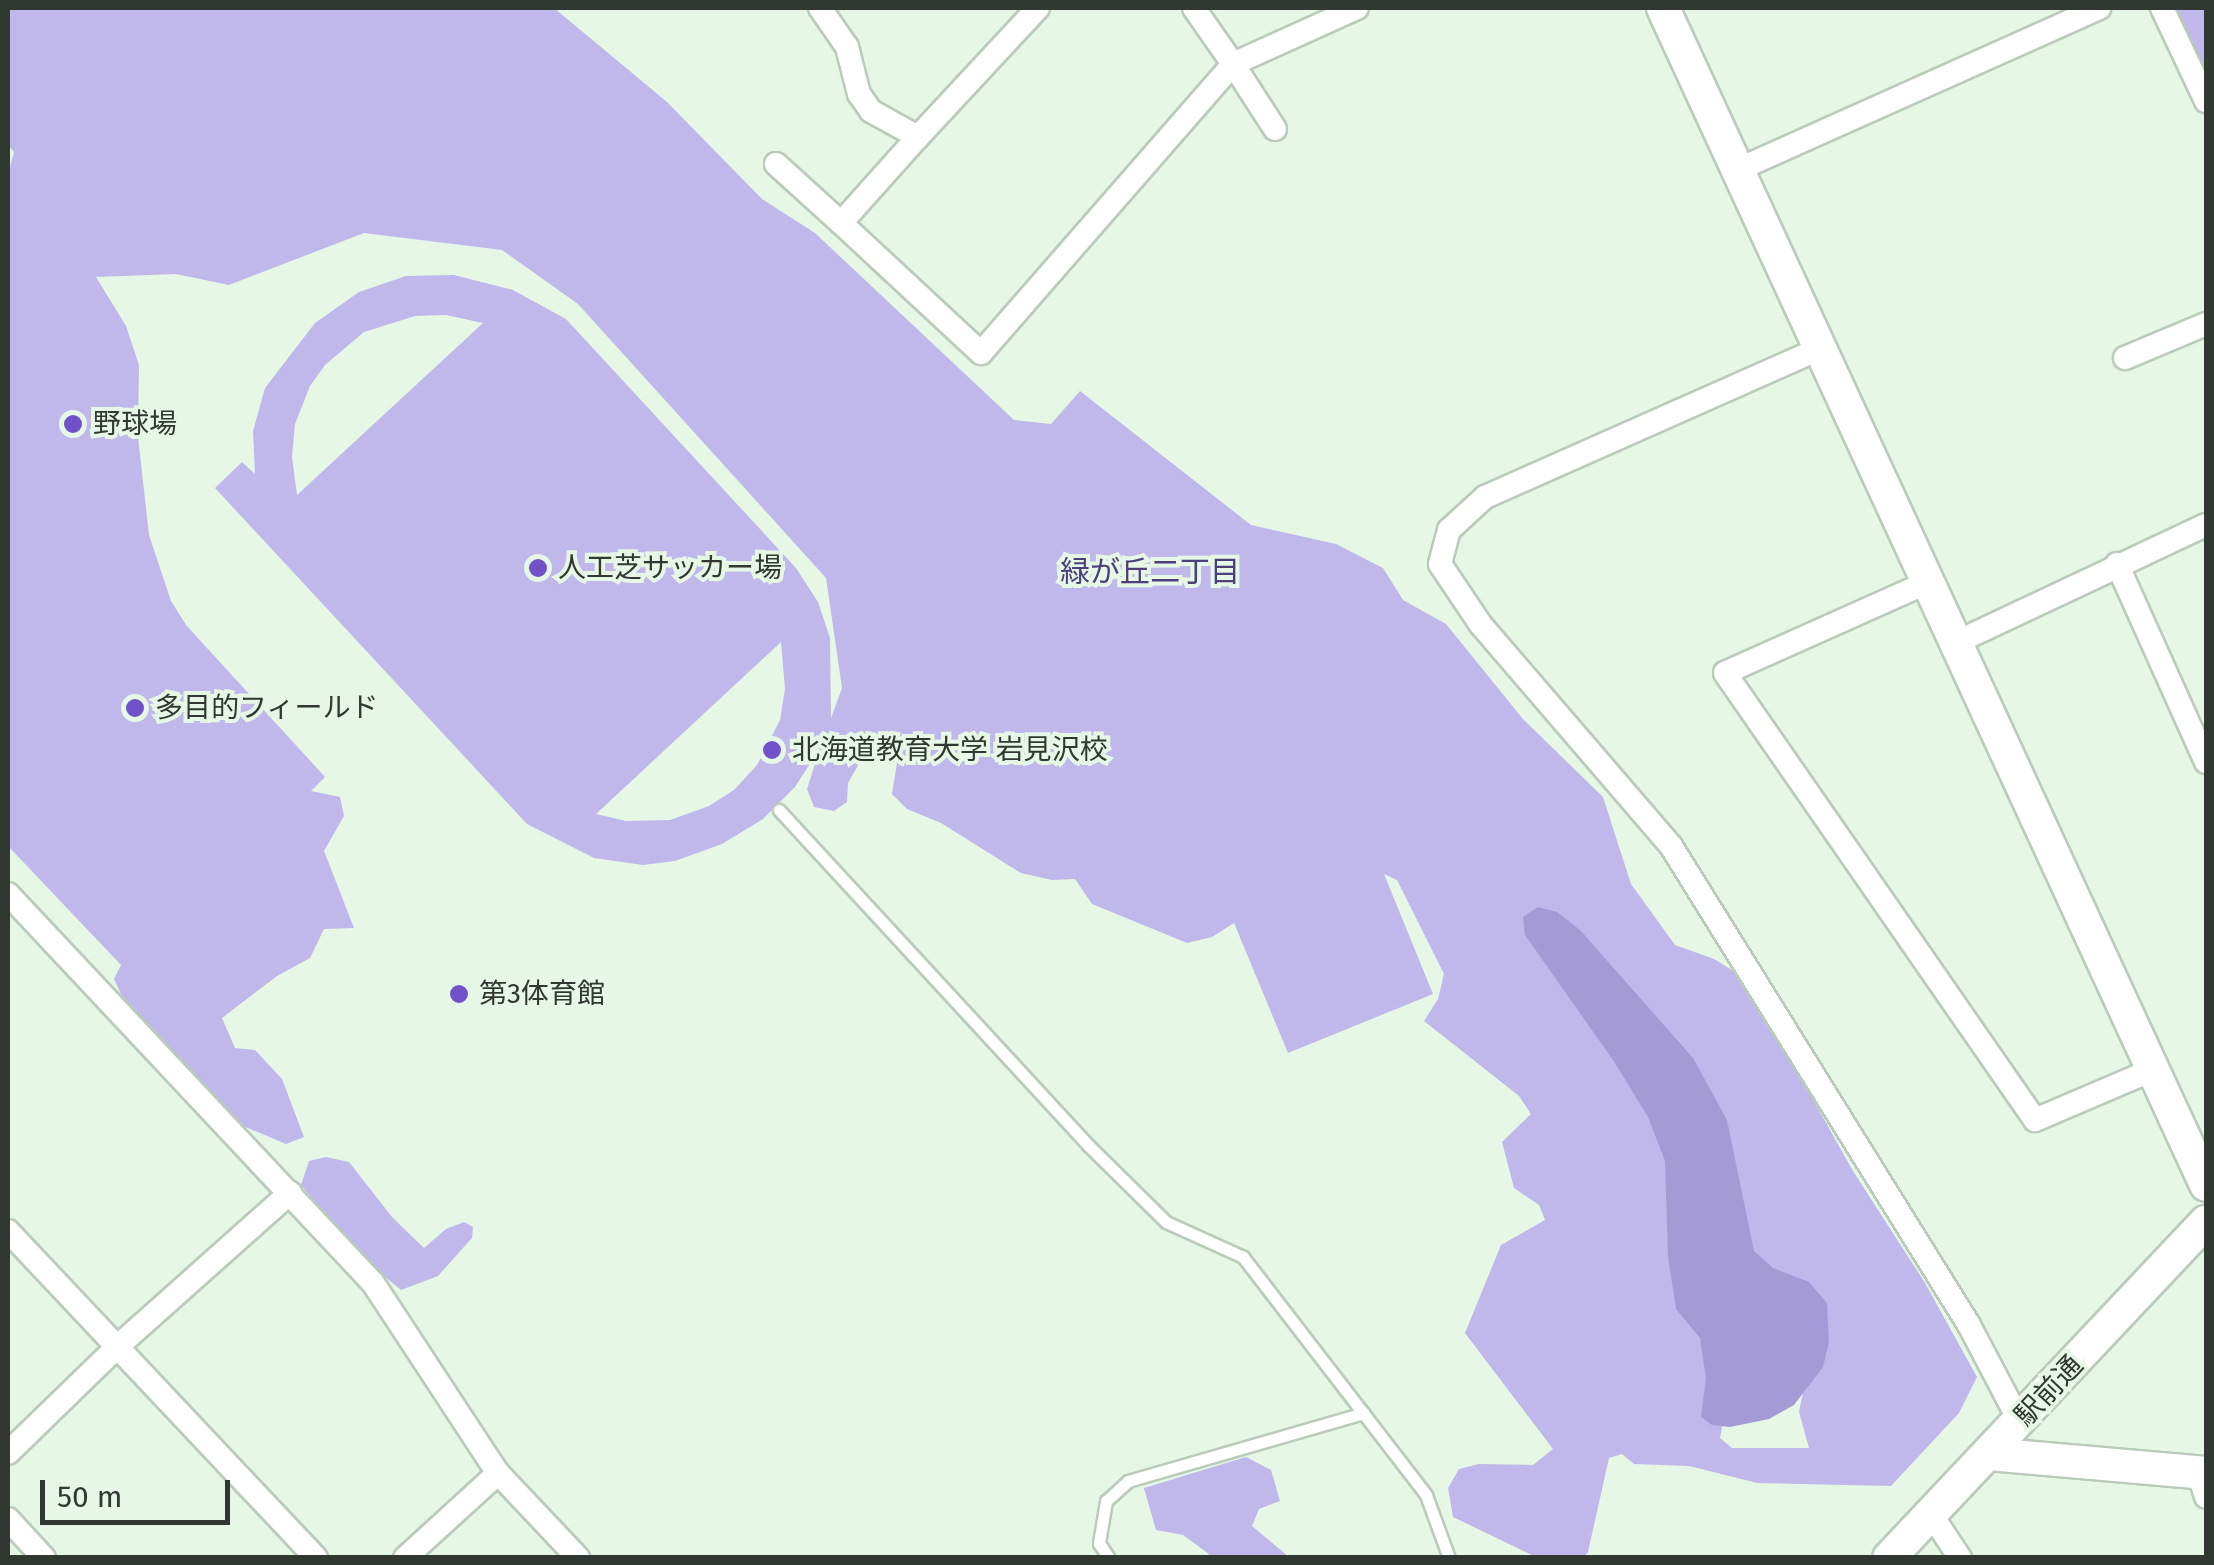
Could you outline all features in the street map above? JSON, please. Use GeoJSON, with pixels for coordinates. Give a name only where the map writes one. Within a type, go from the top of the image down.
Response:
{"type":"FeatureCollection","features":[{"type":"Feature","properties":{"kind":"street"},"geometry":{"type":"LineString","coordinates":[[820,8],[847,47],[859,94],[871,110],[918,138]]}},
{"type":"Feature","properties":{"kind":"street"},"geometry":{"type":"LineString","coordinates":[[841,223],[1038,8]]}},
{"type":"Feature","properties":{"kind":"street"},"geometry":{"type":"LineString","coordinates":[[1194,8],[1276,128]]}},
{"type":"Feature","properties":{"kind":"street"},"geometry":{"type":"LineString","coordinates":[[776,164],[981,353],[1233,64],[1356,8]]}},
{"type":"Feature","properties":{"kind":"street"},"geometry":{"type":"LineString","coordinates":[[1663,8],[2150,1071],[2206,1184]]}},
{"type":"Feature","properties":{"kind":"street"},"geometry":{"type":"LineString","coordinates":[[1737,170],[2099,8]]}},
{"type":"Feature","properties":{"kind":"street"},"geometry":{"type":"LineString","coordinates":[[2162,8],[2206,101]]}},
{"type":"Feature","properties":{"kind":"street"},"geometry":{"type":"LineString","coordinates":[[2125,358],[2206,324]]}},
{"type":"Feature","properties":{"kind":"street"},"geometry":{"type":"LineString","coordinates":[[1819,348],[1485,496],[1449,530],[1440,564],[1481,625],[1671,846],[1949,1292],[2020,1422]]}},
{"type":"Feature","properties":{"kind":"street"},"geometry":{"type":"LineString","coordinates":[[1955,643],[2206,524]]}},
{"type":"Feature","properties":{"kind":"street"},"geometry":{"type":"LineString","coordinates":[[2116,564],[2206,762]]}},
{"type":"Feature","properties":{"kind":"street"},"geometry":{"type":"LineString","coordinates":[[1926,582],[1725,674],[2035,1120],[2150,1071]]}},
{"type":"Feature","properties":{"kind":"street"},"geometry":{"type":"LineString","coordinates":[[8,894],[374,1282],[498,1472],[578,1558]]}},
{"type":"Feature","properties":{"kind":"street"},"geometry":{"type":"LineString","coordinates":[[8,1454],[117,1347],[290,1193]]}},
{"type":"Feature","properties":{"kind":"street"},"geometry":{"type":"LineString","coordinates":[[8,1231],[316,1558]]}},
{"type":"Feature","properties":{"kind":"street","name":"駅前通"},"geometry":{"type":"LineString","coordinates":[[1890,1558],[2203,1232]]}},
{"type":"Feature","properties":{"kind":"street"},"geometry":{"type":"LineString","coordinates":[[1989,1454],[2204,1481]]}},
{"type":"Feature","properties":{"kind":"street"},"geometry":{"type":"LineString","coordinates":[[405,1558],[498,1472]]}},
{"type":"Feature","properties":{"kind":"street"},"geometry":{"type":"LineString","coordinates":[[1931,1514],[1960,1558]]}},
{"type":"Feature","properties":{"kind":"street"},"geometry":{"type":"LineString","coordinates":[[8,1519],[44,1558]]}},
{"type":"Feature","properties":{"kind":"lane"},"geometry":{"type":"LineString","coordinates":[[779,810],[1088,1145],[1166,1222],[1243,1257],[1426,1495],[1450,1558]]}},
{"type":"Feature","properties":{"kind":"lane"},"geometry":{"type":"LineString","coordinates":[[1109,1558],[1099,1542],[1106,1501],[1128,1481],[1363,1413]]}},
{"type":"Feature","properties":{"kind":"shaded area"},"geometry":{"type":"Polygon","coordinates":[[[8,8],[554,8],[667,102],[762,199],[815,233],[1014,420],[1051,424],[1080,391],[1251,525],[1336,544],[1383,568],[1403,600],[1446,624],[1523,719],[1603,797],[1631,884],[1675,945],[1714,959],[1745,978],[1853,1171],[1925,1283],[1977,1377],[1959,1413],[1891,1486],[1757,1483],[1689,1466],[1634,1464],[1622,1454],[1609,1458],[1588,1552],[1584,1557],[1536,1557],[1453,1517],[1448,1488],[1459,1469],[1479,1464],[1533,1465],[1553,1449],[1465,1333],[1501,1245],[1545,1220],[1539,1205],[1514,1188],[1502,1142],[1531,1114],[1519,1096],[1424,1021],[1438,999],[1444,974],[1397,880],[1384,874],[1433,994],[1288,1053],[1234,923],[1212,937],[1187,943],[1092,904],[1075,879],[1052,880],[1021,873],[941,823],[907,809],[892,794],[897,763],[880,744],[865,753],[848,783],[847,802],[834,811],[814,807],[807,789],[820,748],[795,787],[763,819],[722,844],[675,861],[643,865],[594,858],[527,824],[215,488],[242,462],[255,474],[253,431],[265,388],[315,323],[359,292],[406,276],[454,275],[513,290],[566,319],[796,568],[818,602],[830,638],[831,718],[842,688],[826,578],[578,304],[502,250],[364,233],[229,285],[176,274],[96,277],[126,326],[139,365],[138,437],[149,535],[171,601],[186,625],[325,777],[311,791],[340,797],[344,816],[324,851],[354,928],[324,929],[310,958],[277,976],[222,1018],[235,1048],[255,1050],[282,1079],[304,1137],[286,1144],[243,1126],[125,1003],[114,979],[121,965],[8,846],[8,174],[14,152],[8,145],[8,8]],[[446,315],[415,316],[364,332],[325,365],[310,386],[295,424],[292,457],[297,495],[483,323],[446,315]],[[781,642],[596,814],[626,821],[670,820],[709,806],[734,790],[757,765],[780,720],[785,689],[781,642]],[[1660,1115],[1724,1416],[1720,1438],[1732,1448],[1809,1448],[1799,1412],[1811,1352],[1768,1273],[1660,1115]]]}},
{"type":"Feature","properties":{"kind":"shaded area"},"geometry":{"type":"Polygon","coordinates":[[[2175,8],[2206,8],[2206,77],[2175,8]]]}},
{"type":"Feature","properties":{"kind":"shaded area"},"geometry":{"type":"Polygon","coordinates":[[[1538,907],[1557,912],[1580,930],[1693,1058],[1727,1120],[1754,1251],[1773,1268],[1809,1282],[1827,1303],[1829,1342],[1823,1367],[1794,1405],[1769,1419],[1730,1427],[1712,1425],[1701,1417],[1706,1379],[1700,1338],[1676,1309],[1668,1257],[1665,1161],[1648,1117],[1615,1063],[1525,935],[1523,917],[1538,907]]]}},
{"type":"Feature","properties":{"kind":"shaded area"},"geometry":{"type":"Polygon","coordinates":[[[326,1157],[349,1162],[392,1217],[424,1248],[446,1229],[464,1222],[473,1227],[472,1238],[438,1276],[401,1290],[359,1255],[301,1185],[309,1161],[326,1157]]]}},
{"type":"Feature","properties":{"kind":"shaded area"},"geometry":{"type":"Polygon","coordinates":[[[1246,1457],[1271,1470],[1280,1501],[1259,1509],[1252,1526],[1289,1557],[1206,1557],[1209,1554],[1183,1535],[1156,1530],[1144,1488],[1246,1457]]]}},
{"type":"Feature","properties":{"kind":"place","name":"野球場"},"geometry":{"type":"Point","coordinates":[73,424]}},
{"type":"Feature","properties":{"kind":"place","name":"人工芝サッカー場"},"geometry":{"type":"Point","coordinates":[538,568]}},
{"type":"Feature","properties":{"kind":"place","name":"多目的フィールド"},"geometry":{"type":"Point","coordinates":[135,708]}},
{"type":"Feature","properties":{"kind":"place","name":"北海道教育大学 岩見沢校"},"geometry":{"type":"Point","coordinates":[772,750]}},
{"type":"Feature","properties":{"kind":"place","name":"第3体育館"},"geometry":{"type":"Point","coordinates":[459,994]}},
{"type":"Feature","properties":{"kind":"district","name":"緑が丘二丁目"},"geometry":{"type":"Point","coordinates":[1150,572]}}]}
